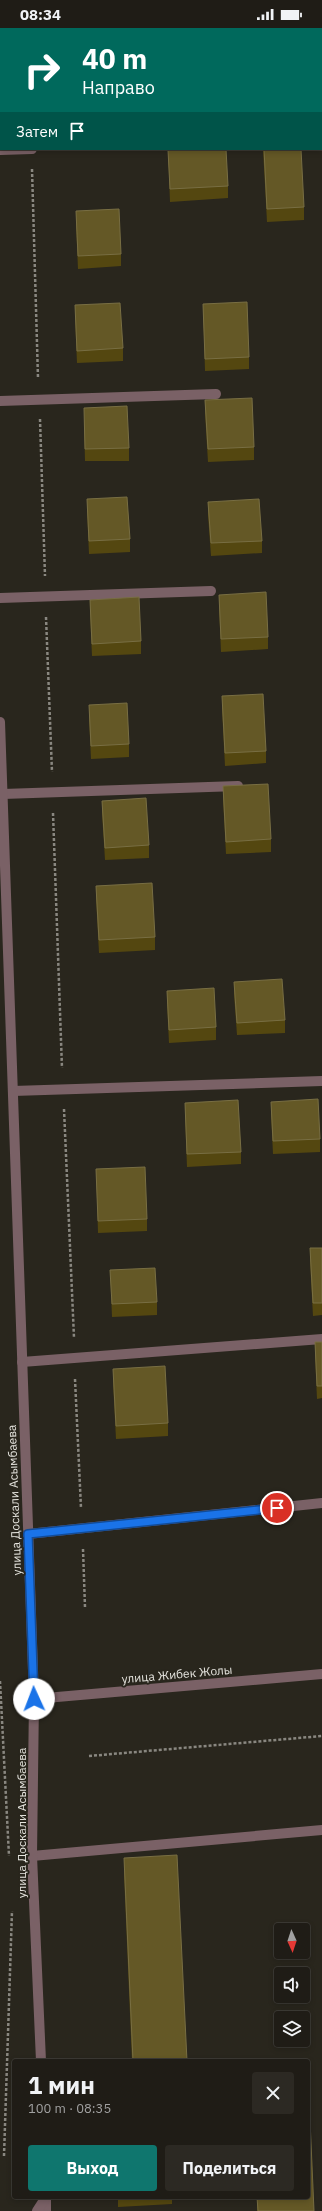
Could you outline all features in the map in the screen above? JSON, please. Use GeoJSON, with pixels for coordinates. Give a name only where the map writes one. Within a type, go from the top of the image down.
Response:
{"type":"FeatureCollection","features":[{"type":"Feature","properties":{"kind":"street"},"geometry":{"type":"LineString","coordinates":[[0,401],[216,394]]}},
{"type":"Feature","properties":{"kind":"street"},"geometry":{"type":"LineString","coordinates":[[0,598],[211,591]]}},
{"type":"Feature","properties":{"kind":"street","name":"улица Доскали Асымбаева"},"geometry":{"type":"LineString","coordinates":[[0,722],[34,1699],[32,1856],[41,2059]]}},
{"type":"Feature","properties":{"kind":"street"},"geometry":{"type":"LineString","coordinates":[[2,794],[246,785]]}},
{"type":"Feature","properties":{"kind":"street"},"geometry":{"type":"LineString","coordinates":[[12,1091],[322,1081]]}},
{"type":"Feature","properties":{"kind":"street"},"geometry":{"type":"LineString","coordinates":[[22,1362],[322,1339]]}},
{"type":"Feature","properties":{"kind":"street"},"geometry":{"type":"LineString","coordinates":[[28,1534],[322,1503]]}},
{"type":"Feature","properties":{"kind":"street","name":"улица Жибек Жолы"},"geometry":{"type":"LineString","coordinates":[[34,1699],[322,1674]]}},
{"type":"Feature","properties":{"kind":"street"},"geometry":{"type":"LineString","coordinates":[[32,1856],[322,1830]]}},
{"type":"Feature","properties":{"kind":"street"},"geometry":{"type":"LineString","coordinates":[[37,2211],[45,2199]]}},
{"type":"Feature","properties":{"kind":"street"},"geometry":{"type":"LineString","coordinates":[[46,2199],[46,2211]]}},
{"type":"Feature","properties":{"kind":"path"},"geometry":{"type":"LineString","coordinates":[[32,150],[52,792],[85,1607]]}},
{"type":"Feature","properties":{"kind":"path"},"geometry":{"type":"LineString","coordinates":[[0,1682],[9,1859]]}},
{"type":"Feature","properties":{"kind":"path"},"geometry":{"type":"LineString","coordinates":[[89,1756],[322,1736]]}},
{"type":"Feature","properties":{"kind":"path"},"geometry":{"type":"LineString","coordinates":[[4,2156],[12,1905]]}},
{"type":"Feature","properties":{"kind":"building"},"geometry":{"type":"Polygon","coordinates":[[[168,150],[226,150],[228,186],[170,189],[168,150]]]}},
{"type":"Feature","properties":{"kind":"building"},"geometry":{"type":"Polygon","coordinates":[[[264,150],[301,150],[304,207],[267,209],[264,150]]]}},
{"type":"Feature","properties":{"kind":"building"},"geometry":{"type":"Polygon","coordinates":[[[119,209],[121,254],[78,256],[76,211],[119,209]]]}},
{"type":"Feature","properties":{"kind":"building"},"geometry":{"type":"Polygon","coordinates":[[[247,302],[249,357],[205,359],[203,304],[247,302]]]}},
{"type":"Feature","properties":{"kind":"building"},"geometry":{"type":"Polygon","coordinates":[[[120,303],[123,348],[77,351],[75,305],[120,303]]]}},
{"type":"Feature","properties":{"kind":"building"},"geometry":{"type":"Polygon","coordinates":[[[252,398],[254,447],[208,449],[205,400],[252,398]]]}},
{"type":"Feature","properties":{"kind":"building"},"geometry":{"type":"Polygon","coordinates":[[[127,406],[129,448],[85,449],[84,408],[127,406]]]}},
{"type":"Feature","properties":{"kind":"building"},"geometry":{"type":"Polygon","coordinates":[[[127,497],[130,539],[89,541],[87,499],[127,497]]]}},
{"type":"Feature","properties":{"kind":"building"},"geometry":{"type":"Polygon","coordinates":[[[259,499],[262,541],[211,543],[208,502],[259,499]]]}},
{"type":"Feature","properties":{"kind":"building"},"geometry":{"type":"Polygon","coordinates":[[[266,592],[268,637],[221,639],[219,595],[266,592]]]}},
{"type":"Feature","properties":{"kind":"building"},"geometry":{"type":"Polygon","coordinates":[[[139,597],[141,641],[92,644],[90,600],[139,597]]]}},
{"type":"Feature","properties":{"kind":"building"},"geometry":{"type":"Polygon","coordinates":[[[263,694],[266,751],[225,753],[222,696],[263,694]]]}},
{"type":"Feature","properties":{"kind":"building"},"geometry":{"type":"Polygon","coordinates":[[[127,703],[129,744],[91,746],[89,705],[127,703]]]}},
{"type":"Feature","properties":{"kind":"building"},"geometry":{"type":"Polygon","coordinates":[[[268,784],[271,839],[226,842],[223,786],[268,784]]]}},
{"type":"Feature","properties":{"kind":"building"},"geometry":{"type":"Polygon","coordinates":[[[146,798],[149,845],[105,848],[102,801],[146,798]]]}},
{"type":"Feature","properties":{"kind":"building"},"geometry":{"type":"Polygon","coordinates":[[[152,883],[155,937],[99,940],[96,886],[152,883]]]}},
{"type":"Feature","properties":{"kind":"building"},"geometry":{"type":"Polygon","coordinates":[[[282,979],[285,1020],[237,1023],[234,982],[282,979]]]}},
{"type":"Feature","properties":{"kind":"building"},"geometry":{"type":"Polygon","coordinates":[[[214,988],[216,1027],[169,1030],[167,991],[214,988]]]}},
{"type":"Feature","properties":{"kind":"building"},"geometry":{"type":"Polygon","coordinates":[[[318,1099],[320,1139],[273,1141],[271,1102],[318,1099]]]}},
{"type":"Feature","properties":{"kind":"building"},"geometry":{"type":"Polygon","coordinates":[[[238,1100],[241,1152],[187,1154],[185,1103],[238,1100]]]}},
{"type":"Feature","properties":{"kind":"building"},"geometry":{"type":"Polygon","coordinates":[[[145,1167],[147,1219],[98,1221],[96,1169],[145,1167]]]}},
{"type":"Feature","properties":{"kind":"building"},"geometry":{"type":"Polygon","coordinates":[[[310,1248],[322,1248],[322,1303],[313,1303],[310,1248]]]}},
{"type":"Feature","properties":{"kind":"building"},"geometry":{"type":"Polygon","coordinates":[[[155,1268],[157,1302],[112,1304],[110,1270],[155,1268]]]}},
{"type":"Feature","properties":{"kind":"building"},"geometry":{"type":"Polygon","coordinates":[[[315,1342],[322,1342],[322,1386],[317,1386],[315,1342]]]}},
{"type":"Feature","properties":{"kind":"building"},"geometry":{"type":"Polygon","coordinates":[[[165,1366],[168,1423],[116,1426],[113,1369],[165,1366]]]}},
{"type":"Feature","properties":{"kind":"building"},"geometry":{"type":"Polygon","coordinates":[[[177,1855],[187,2059],[133,2059],[124,1858],[177,1855]]]}},
{"type":"Feature","properties":{"kind":"building"},"geometry":{"type":"Polygon","coordinates":[[[310,2120],[314,2211],[258,2211],[257,2199],[310,2199],[310,2120]]]}},
{"type":"Feature","properties":{"kind":"route"},"geometry":{"type":"LineString","coordinates":[[34,1699],[28,1534],[277,1508]]}}]}
